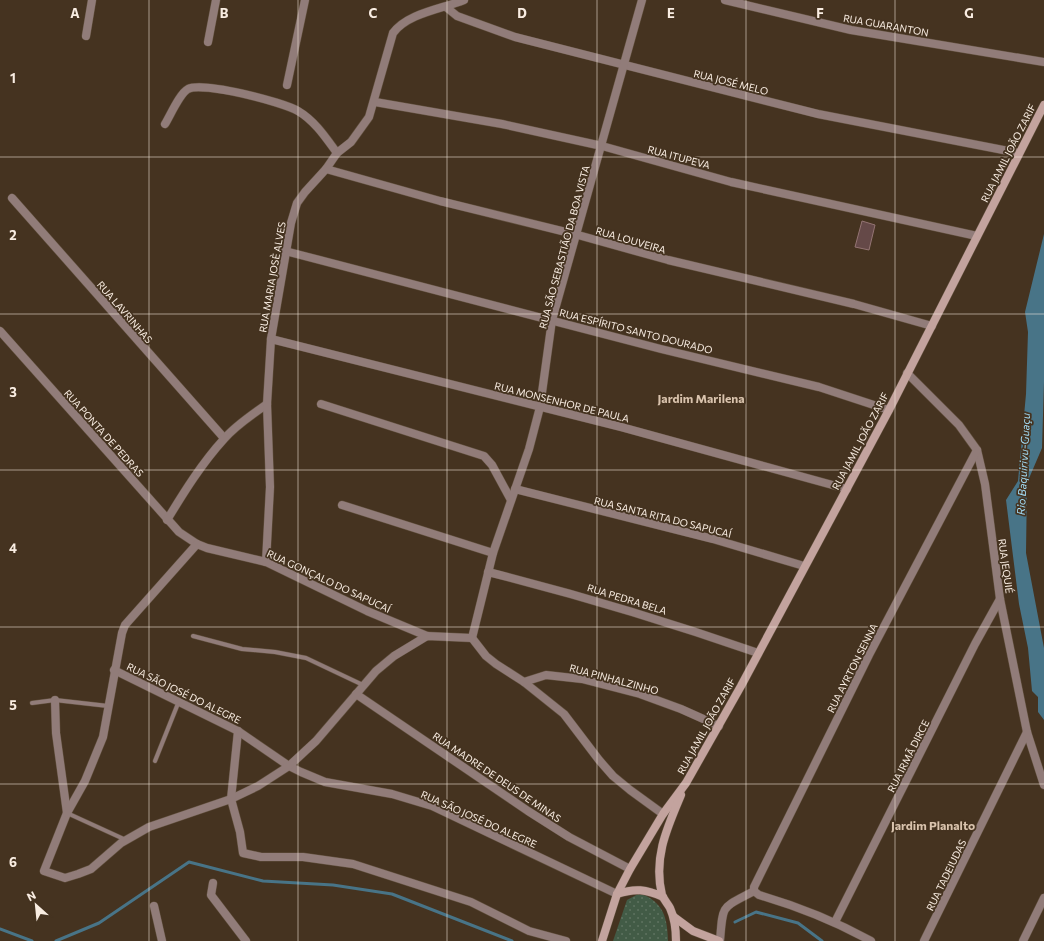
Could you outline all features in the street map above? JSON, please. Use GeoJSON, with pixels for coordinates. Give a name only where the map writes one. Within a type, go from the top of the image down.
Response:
{"type":"FeatureCollection","features":[{"type":"Feature","properties":{"kind":"main road","name":"RUA JAMIL JOÃO ZARIF"},"geometry":{"type":"LineString","coordinates":[[602,941],[617,894],[663,814],[686,783],[719,726],[889,410],[1044,105]]}},
{"type":"Feature","properties":{"kind":"main road","name":"RUA JAMIL JOÃO ZARIF"},"geometry":{"type":"LineString","coordinates":[[676,941],[674,917],[663,897],[659,876],[659,859],[662,842],[686,783]]}},
{"type":"Feature","properties":{"kind":"main road"},"geometry":{"type":"LineString","coordinates":[[617,894],[633,889],[644,890],[663,897]]}},
{"type":"Feature","properties":{"kind":"main road"},"geometry":{"type":"LineString","coordinates":[[674,917],[693,931],[719,941]]}},
{"type":"Feature","properties":{"kind":"street"},"geometry":{"type":"LineString","coordinates":[[86,36],[92,0]]}},
{"type":"Feature","properties":{"kind":"street"},"geometry":{"type":"LineString","coordinates":[[208,42],[216,0]]}},
{"type":"Feature","properties":{"kind":"street"},"geometry":{"type":"LineString","coordinates":[[287,85],[305,0]]}},
{"type":"Feature","properties":{"kind":"street","name":"RUA MARIA JOSÈ ALVES"},"geometry":{"type":"LineString","coordinates":[[266,562],[270,487],[267,404],[271,339],[285,251],[297,203],[326,169],[337,153],[362,129],[375,102],[393,33],[414,18],[464,0]]}},
{"type":"Feature","properties":{"kind":"street","name":"RUA SÃO SEBASTIÃO DA BOA VISTA"},"geometry":{"type":"LineString","coordinates":[[472,638],[493,553],[529,448],[540,407],[552,320],[578,235],[642,0]]}},
{"type":"Feature","properties":{"kind":"street","name":"RUA GUARANTON"},"geometry":{"type":"LineString","coordinates":[[725,0],[789,17],[851,30],[1044,62]]}},
{"type":"Feature","properties":{"kind":"street","name":"RUA JOSÉ MELO"},"geometry":{"type":"LineString","coordinates":[[446,7],[456,16],[515,37],[818,114],[1019,153]]}},
{"type":"Feature","properties":{"kind":"street"},"geometry":{"type":"LineString","coordinates":[[165,124],[183,93],[190,88],[201,86],[230,90],[297,110],[311,121],[337,153]]}},
{"type":"Feature","properties":{"kind":"street","name":"RUA ITUPEVA"},"geometry":{"type":"LineString","coordinates":[[375,102],[502,124],[602,146],[731,182],[977,236]]}},
{"type":"Feature","properties":{"kind":"street","name":"RUA LOUVEIRA"},"geometry":{"type":"LineString","coordinates":[[326,169],[440,201],[578,235],[668,260],[861,306],[932,326]]}},
{"type":"Feature","properties":{"kind":"street","name":"RUA LAVRINHAS"},"geometry":{"type":"LineString","coordinates":[[12,198],[224,438]]}},
{"type":"Feature","properties":{"kind":"street","name":"RUA ESPÍRITO SANTO DOURADO"},"geometry":{"type":"LineString","coordinates":[[285,251],[819,387],[889,410]]}},
{"type":"Feature","properties":{"kind":"street","name":"RUA PONTA DE PEDRAS"},"geometry":{"type":"LineString","coordinates":[[0,331],[167,520],[179,532],[197,544]]}},
{"type":"Feature","properties":{"kind":"street","name":"RUA MONSENHOR DE PAULA"},"geometry":{"type":"LineString","coordinates":[[271,339],[540,407],[847,489]]}},
{"type":"Feature","properties":{"kind":"street","name":"RUA JEQUIÉ"},"geometry":{"type":"LineString","coordinates":[[907,372],[959,425],[977,450],[985,484],[1000,599],[1027,732],[1044,786]]}},
{"type":"Feature","properties":{"kind":"street"},"geometry":{"type":"LineString","coordinates":[[167,520],[199,470],[224,438],[242,422],[267,404]]}},
{"type":"Feature","properties":{"kind":"street"},"geometry":{"type":"LineString","coordinates":[[321,404],[484,456],[492,465],[511,500]]}},
{"type":"Feature","properties":{"kind":"street","name":"RUA AYRTON SENNA"},"geometry":{"type":"LineString","coordinates":[[756,893],[757,879],[869,655],[977,450]]}},
{"type":"Feature","properties":{"kind":"street","name":"RUA SANTA RITA DO SAPUCAÍ"},"geometry":{"type":"LineString","coordinates":[[515,489],[713,539],[804,566]]}},
{"type":"Feature","properties":{"kind":"street"},"geometry":{"type":"LineString","coordinates":[[342,505],[493,553]]}},
{"type":"Feature","properties":{"kind":"street"},"geometry":{"type":"LineString","coordinates":[[197,544],[126,625],[122,632],[103,737],[95,760],[67,813],[44,871],[46,873],[65,878],[78,874],[91,868],[126,840],[149,827],[231,799],[258,786],[289,766],[316,741],[376,671],[394,656],[427,636],[472,638],[486,656],[524,682],[564,714],[613,776],[663,814]]}},
{"type":"Feature","properties":{"kind":"street","name":"RUA GONÇALO DO SAPUCAÍ"},"geometry":{"type":"LineString","coordinates":[[197,544],[266,562],[367,611],[427,636]]}},
{"type":"Feature","properties":{"kind":"street","name":"RUA PEDRA BELA"},"geometry":{"type":"LineString","coordinates":[[488,572],[576,594],[664,621],[758,653]]}},
{"type":"Feature","properties":{"kind":"street","name":"RUA IRMÃ DIRCE"},"geometry":{"type":"LineString","coordinates":[[835,922],[972,651],[1000,599]]}},
{"type":"Feature","properties":{"kind":"street","name":"RUA SÃO JOSÉ DO ALEGRE"},"geometry":{"type":"LineString","coordinates":[[114,670],[238,731],[289,766],[325,782],[392,794],[432,806],[617,894]]}},
{"type":"Feature","properties":{"kind":"street","name":"RUA PINHALZINHO"},"geometry":{"type":"LineString","coordinates":[[524,682],[546,675],[582,679],[640,694],[681,709],[719,726]]}},
{"type":"Feature","properties":{"kind":"street","name":"RUA MADRE DE DEUS DE MINAS"},"geometry":{"type":"LineString","coordinates":[[356,694],[528,812],[569,837],[630,870]]}},
{"type":"Feature","properties":{"kind":"street"},"geometry":{"type":"LineString","coordinates":[[55,700],[56,733],[67,813]]}},
{"type":"Feature","properties":{"kind":"street"},"geometry":{"type":"LineString","coordinates":[[238,731],[231,799],[240,832],[243,853],[261,857],[304,857],[353,864],[471,902],[529,931],[566,941]]}},
{"type":"Feature","properties":{"kind":"street","name":"RUA TADEIUDAS"},"geometry":{"type":"LineString","coordinates":[[924,941],[1027,732]]}},
{"type":"Feature","properties":{"kind":"street"},"geometry":{"type":"LineString","coordinates":[[213,883],[211,895],[246,941]]}},
{"type":"Feature","properties":{"kind":"street"},"geometry":{"type":"LineString","coordinates":[[719,941],[723,911],[729,904],[756,893],[835,922],[871,941]]}},
{"type":"Feature","properties":{"kind":"street"},"geometry":{"type":"LineString","coordinates":[[1023,941],[1044,898]]}},
{"type":"Feature","properties":{"kind":"street"},"geometry":{"type":"LineString","coordinates":[[154,906],[162,941]]}},
{"type":"Feature","properties":{"kind":"lane"},"geometry":{"type":"LineString","coordinates":[[193,636],[242,649],[275,652],[306,658],[364,686]]}},
{"type":"Feature","properties":{"kind":"lane"},"geometry":{"type":"LineString","coordinates":[[32,703],[55,700],[109,706]]}},
{"type":"Feature","properties":{"kind":"lane"},"geometry":{"type":"LineString","coordinates":[[155,760],[179,701]]}},
{"type":"Feature","properties":{"kind":"lane"},"geometry":{"type":"LineString","coordinates":[[67,813],[126,840]]}},
{"type":"Feature","properties":{"kind":"green space"},"geometry":{"type":"Polygon","coordinates":[[[640,893],[654,901],[663,912],[667,925],[668,941],[613,941],[627,900],[640,893]]]}},
{"type":"Feature","properties":{"kind":"water","name":"Rio Baquirivu-Guaçu"},"geometry":{"type":"Polygon","coordinates":[[[1044,234],[1044,382],[1042,448],[1027,483],[1026,553],[1044,648],[1044,720],[1038,712],[1038,697],[1032,691],[1028,648],[1019,604],[1006,500],[1018,481],[1026,394],[1028,332],[1025,312],[1044,234]]]}},
{"type":"Feature","properties":{"kind":"building"},"geometry":{"type":"Polygon","coordinates":[[[862,221],[875,225],[869,250],[855,247],[862,221]]]}},
{"type":"Feature","properties":{"kind":"waterway"},"geometry":{"type":"LineString","coordinates":[[56,941],[99,923],[189,862],[263,881],[333,885],[392,894],[512,941]]}},
{"type":"Feature","properties":{"kind":"waterway"},"geometry":{"type":"LineString","coordinates":[[735,922],[756,912],[798,923],[822,941]]}},
{"type":"Feature","properties":{"kind":"waterway"},"geometry":{"type":"LineString","coordinates":[[0,929],[32,941]]}},
{"type":"Feature","properties":{"kind":"district","name":"Jardim Marilena"},"geometry":{"type":"Point","coordinates":[701,398]}},
{"type":"Feature","properties":{"kind":"district","name":"Jardim Planalto"},"geometry":{"type":"Point","coordinates":[933,825]}}]}
